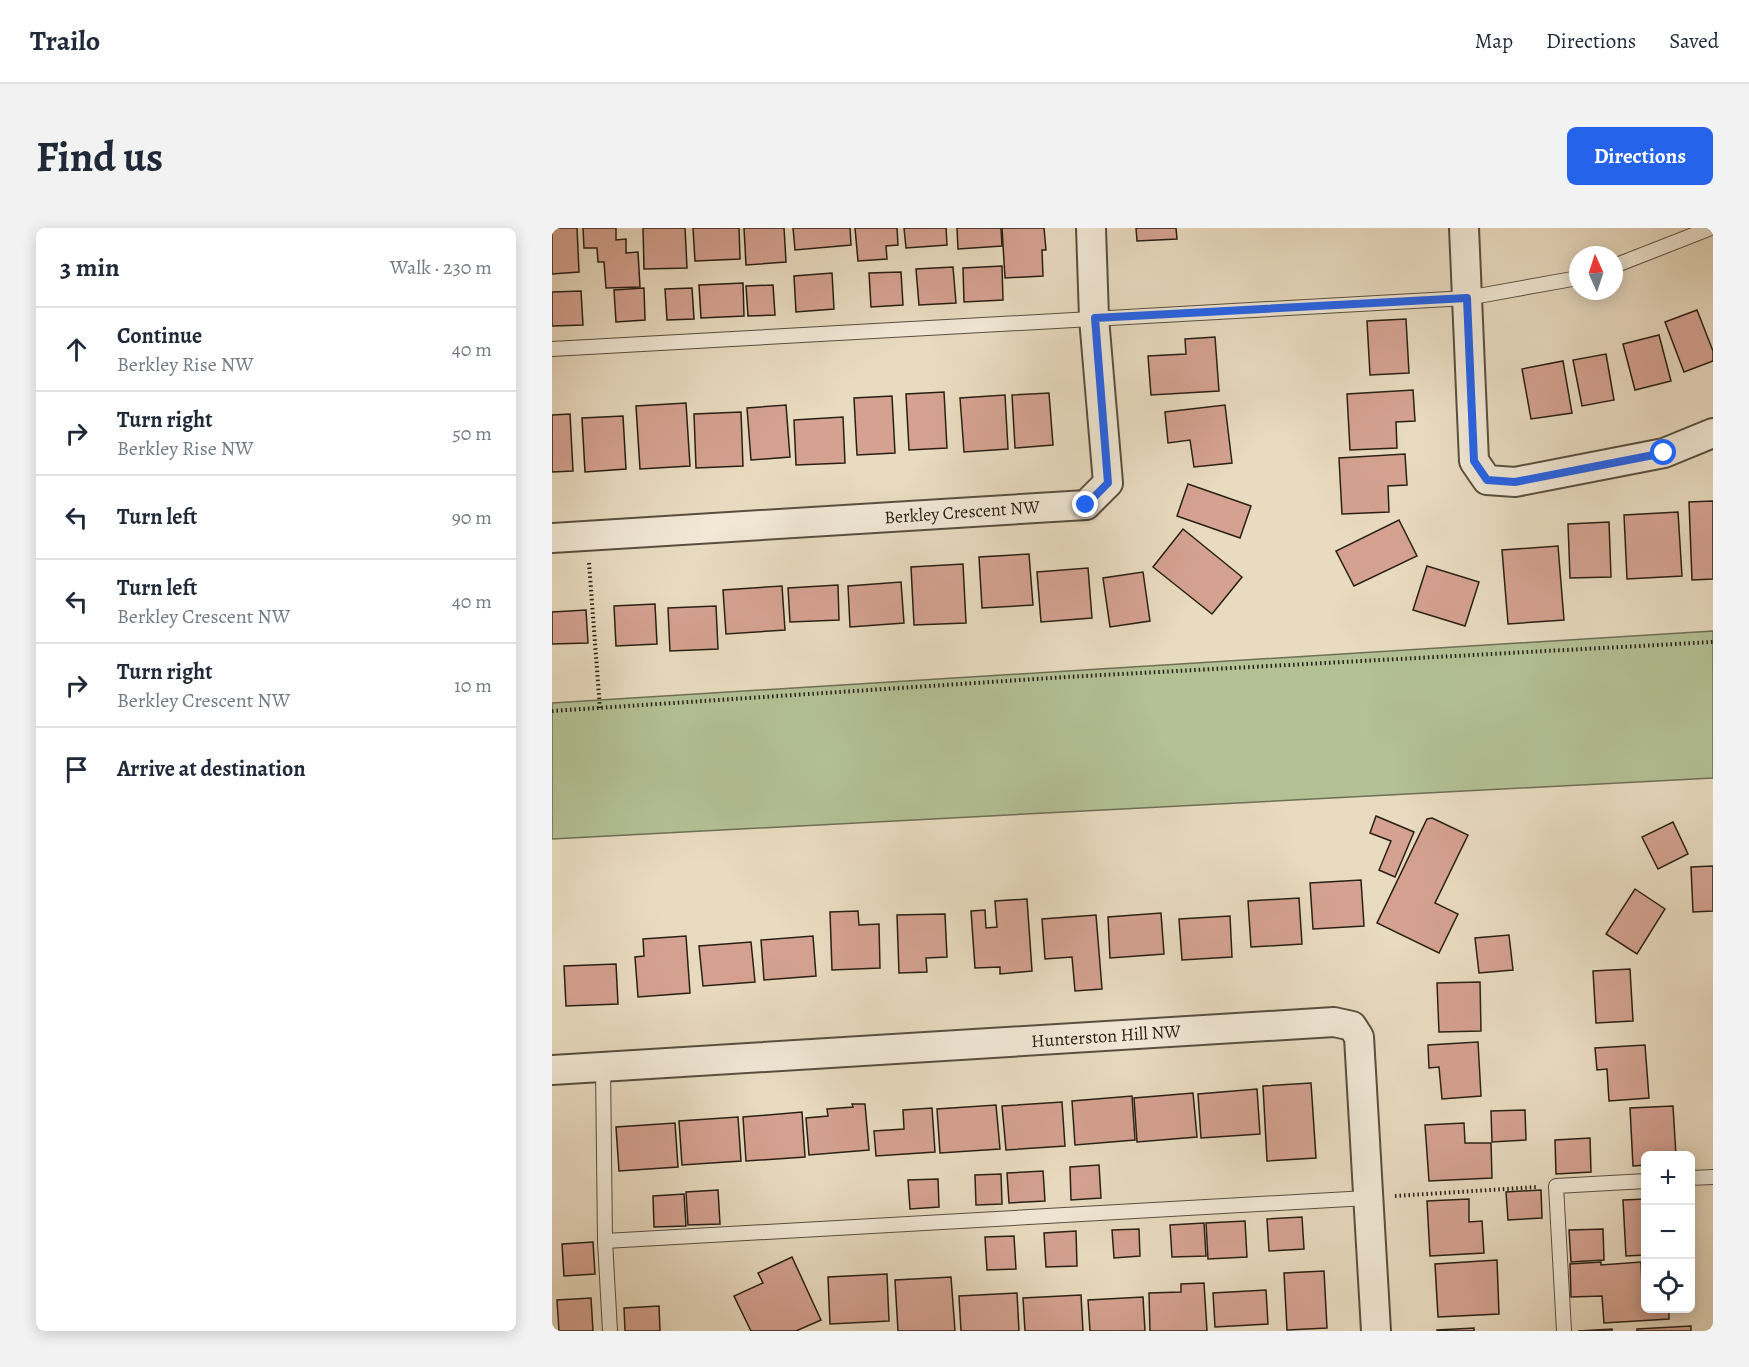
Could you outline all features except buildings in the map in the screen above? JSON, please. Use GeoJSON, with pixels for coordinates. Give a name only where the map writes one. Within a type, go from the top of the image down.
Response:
{"type":"FeatureCollection","features":[{"type":"Feature","properties":{"kind":"street","name":"Berkley Crescent NW"},"geometry":{"type":"LineString","coordinates":[[552,538],[1086,505],[1108,483],[1095,318],[1091,228]]}},
{"type":"Feature","properties":{"kind":"street"},"geometry":{"type":"LineString","coordinates":[[1464,228],[1474,461],[1487,480],[1515,482],[1664,453],[1713,433]]}},
{"type":"Feature","properties":{"kind":"street","name":"Hunterston Hill NW"},"geometry":{"type":"LineString","coordinates":[[552,1070],[1334,1022],[1352,1026],[1359,1037],[1376,1331]]}},
{"type":"Feature","properties":{"kind":"lane"},"geometry":{"type":"LineString","coordinates":[[1623,262],[1711,228]]}},
{"type":"Feature","properties":{"kind":"lane"},"geometry":{"type":"LineString","coordinates":[[552,349],[1467,298],[1569,280]]}},
{"type":"Feature","properties":{"kind":"lane"},"geometry":{"type":"LineString","coordinates":[[603,1067],[605,1241],[610,1331]]}},
{"type":"Feature","properties":{"kind":"lane"},"geometry":{"type":"LineString","coordinates":[[1695,1178],[1713,1177]]}},
{"type":"Feature","properties":{"kind":"lane"},"geometry":{"type":"LineString","coordinates":[[1564,1331],[1556,1186],[1641,1181]]}},
{"type":"Feature","properties":{"kind":"lane"},"geometry":{"type":"LineString","coordinates":[[605,1241],[1368,1198]]}},
{"type":"Feature","properties":{"kind":"path"},"geometry":{"type":"LineString","coordinates":[[589,555],[600,709]]}},
{"type":"Feature","properties":{"kind":"path"},"geometry":{"type":"LineString","coordinates":[[552,711],[1066,677],[1713,642]]}},
{"type":"Feature","properties":{"kind":"path"},"geometry":{"type":"LineString","coordinates":[[1368,1198],[1556,1186]]}},
{"type":"Feature","properties":{"kind":"green space"},"geometry":{"type":"Polygon","coordinates":[[[1713,631],[1713,778],[552,839],[552,703],[1713,631]]]}},
{"type":"Feature","properties":{"kind":"route"},"geometry":{"type":"LineString","coordinates":[[1086,505],[1108,483],[1095,318],[1467,298],[1474,461],[1487,480],[1515,482],[1664,453]]}}]}
